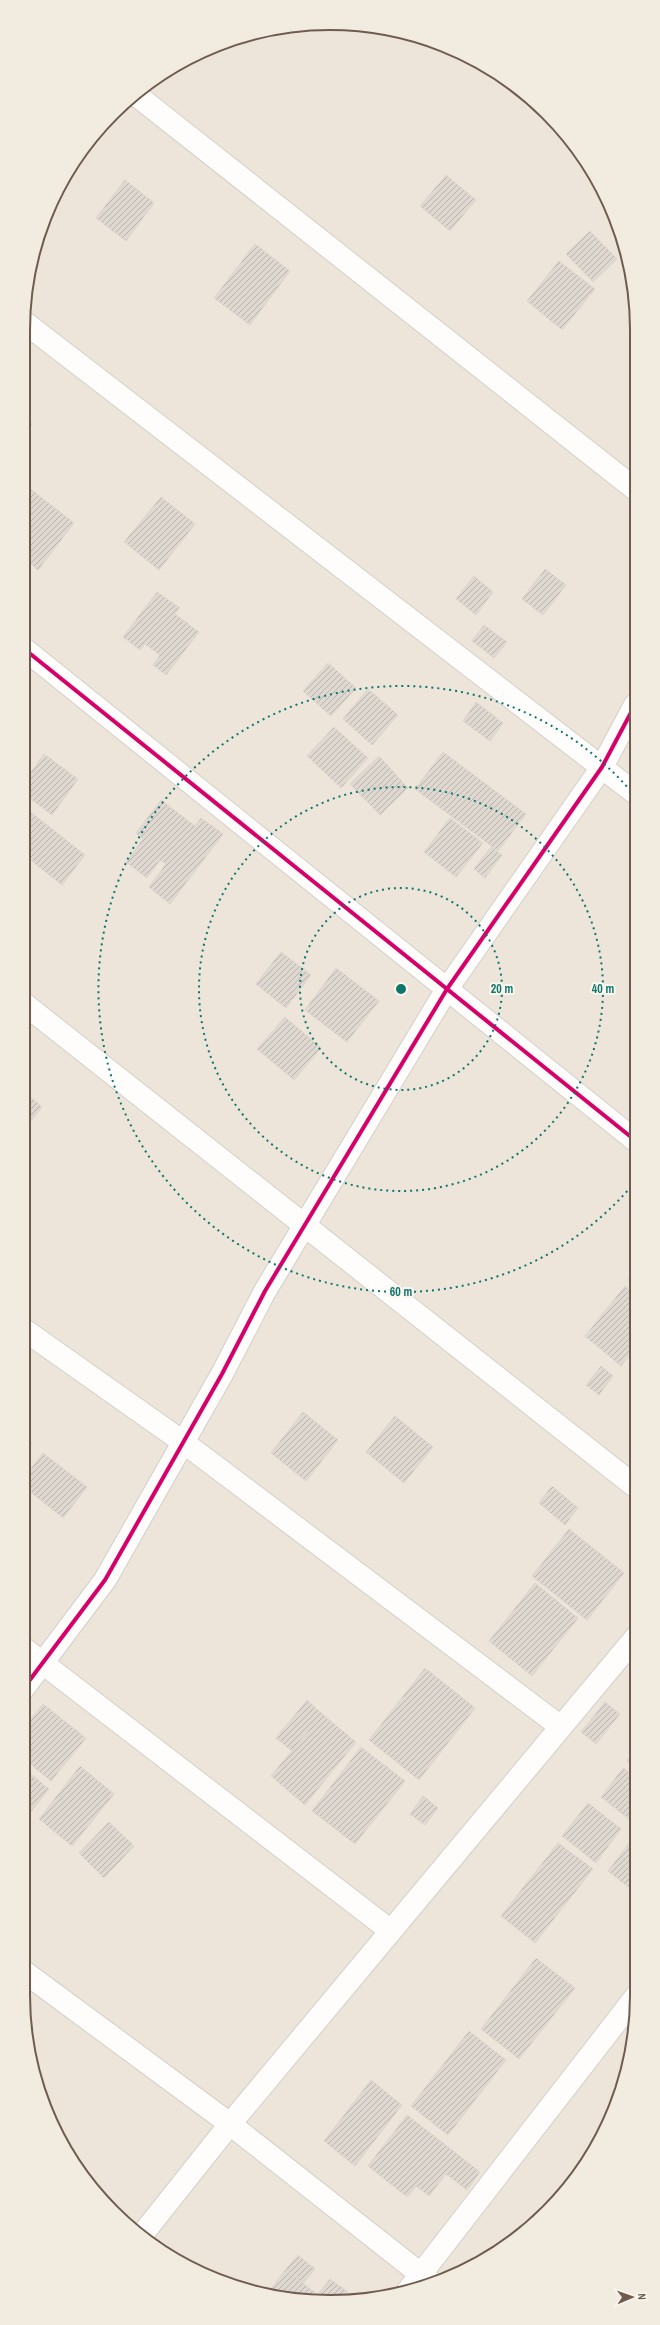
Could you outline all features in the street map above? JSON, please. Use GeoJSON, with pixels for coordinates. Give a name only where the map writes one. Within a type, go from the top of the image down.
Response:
{"type":"FeatureCollection","features":[{"type":"Feature","properties":{"kind":"street"},"geometry":{"type":"LineString","coordinates":[[140,98],[630,485]]}},
{"type":"Feature","properties":{"kind":"street"},"geometry":{"type":"LineString","coordinates":[[30,327],[630,789]]}},
{"type":"Feature","properties":{"kind":"street"},"geometry":{"type":"LineString","coordinates":[[30,654],[630,1136]]}},
{"type":"Feature","properties":{"kind":"street"},"geometry":{"type":"LineString","coordinates":[[30,1680],[105,1580],[183,1442],[265,1291],[447,989],[602,767],[630,714]]}},
{"type":"Feature","properties":{"kind":"street"},"geometry":{"type":"LineString","coordinates":[[30,1009],[630,1482]]}},
{"type":"Feature","properties":{"kind":"street"},"geometry":{"type":"LineString","coordinates":[[30,1334],[183,1442],[561,1727]]}},
{"type":"Feature","properties":{"kind":"street"},"geometry":{"type":"LineString","coordinates":[[145,2231],[230,2124],[630,1644]]}},
{"type":"Feature","properties":{"kind":"street"},"geometry":{"type":"LineString","coordinates":[[30,1654],[391,1931]]}},
{"type":"Feature","properties":{"kind":"street"},"geometry":{"type":"LineString","coordinates":[[30,1976],[230,2124],[426,2278],[629,2005]]}},
{"type":"Feature","properties":{"kind":"shaded area"},"geometry":{"type":"Polygon","coordinates":[[[330,30],[389,36],[408,40],[445,53],[480,70],[528,104],[556,132],[579,163],[599,197],[620,252],[627,291],[630,330],[630,1995],[624,2054],[620,2073],[607,2110],[590,2145],[556,2193],[528,2221],[513,2233],[480,2255],[463,2264],[408,2285],[350,2294],[310,2294],[252,2285],[197,2264],[180,2255],[147,2233],[132,2221],[104,2193],[70,2145],[53,2110],[40,2073],[31,2015],[30,330],[36,271],[40,252],[53,215],[70,180],[81,163],[104,132],[132,104],[163,81],[180,70],[215,53],[252,40],[271,36],[330,30]]]}},
{"type":"Feature","properties":{"kind":"building"},"geometry":{"type":"Polygon","coordinates":[[[446,175],[476,200],[450,231],[420,206],[446,175]]]}},
{"type":"Feature","properties":{"kind":"building"},"geometry":{"type":"Polygon","coordinates":[[[125,180],[154,203],[126,241],[96,218],[125,180]]]}},
{"type":"Feature","properties":{"kind":"building"},"geometry":{"type":"Polygon","coordinates":[[[590,231],[617,259],[593,282],[566,254],[590,231]]]}},
{"type":"Feature","properties":{"kind":"building"},"geometry":{"type":"Polygon","coordinates":[[[255,244],[290,271],[250,325],[214,298],[255,244]]]}},
{"type":"Feature","properties":{"kind":"building"},"geometry":{"type":"Polygon","coordinates":[[[559,261],[595,289],[562,330],[527,301],[559,261]]]}},
{"type":"Feature","properties":{"kind":"building"},"geometry":{"type":"Polygon","coordinates":[[[30,488],[74,523],[38,570],[30,564],[30,488]]]}},
{"type":"Feature","properties":{"kind":"building"},"geometry":{"type":"Polygon","coordinates":[[[161,497],[195,524],[159,570],[124,542],[161,497]]]}},
{"type":"Feature","properties":{"kind":"building"},"geometry":{"type":"Polygon","coordinates":[[[545,569],[566,585],[543,615],[522,599],[545,569]]]}},
{"type":"Feature","properties":{"kind":"building"},"geometry":{"type":"Polygon","coordinates":[[[474,576],[493,592],[476,615],[456,599],[474,576]]]}},
{"type":"Feature","properties":{"kind":"building"},"geometry":{"type":"Polygon","coordinates":[[[157,592],[180,608],[175,614],[199,632],[166,675],[153,665],[160,655],[145,644],[140,650],[123,637],[157,592]]]}},
{"type":"Feature","properties":{"kind":"building"},"geometry":{"type":"Polygon","coordinates":[[[484,625],[507,642],[494,658],[472,641],[484,625]]]}},
{"type":"Feature","properties":{"kind":"building"},"geometry":{"type":"Polygon","coordinates":[[[328,663],[356,688],[331,716],[303,691],[328,663]]]}},
{"type":"Feature","properties":{"kind":"building"},"geometry":{"type":"Polygon","coordinates":[[[368,689],[398,715],[372,745],[343,719],[368,689]]]}},
{"type":"Feature","properties":{"kind":"building"},"geometry":{"type":"Polygon","coordinates":[[[476,702],[503,723],[490,741],[463,721],[476,702]]]}},
{"type":"Feature","properties":{"kind":"building"},"geometry":{"type":"Polygon","coordinates":[[[334,727],[368,758],[341,788],[307,756],[334,727]]]}},
{"type":"Feature","properties":{"kind":"building"},"geometry":{"type":"Polygon","coordinates":[[[443,752],[526,814],[498,851],[415,789],[443,752]]]}},
{"type":"Feature","properties":{"kind":"building"},"geometry":{"type":"Polygon","coordinates":[[[44,754],[78,779],[52,815],[30,798],[30,773],[44,754]]]}},
{"type":"Feature","properties":{"kind":"building"},"geometry":{"type":"Polygon","coordinates":[[[379,756],[408,788],[380,815],[350,784],[379,756]]]}},
{"type":"Feature","properties":{"kind":"building"},"geometry":{"type":"Polygon","coordinates":[[[161,800],[195,826],[201,818],[223,834],[170,904],[149,887],[166,864],[160,860],[147,878],[126,862],[143,839],[136,833],[161,800]]]}},
{"type":"Feature","properties":{"kind":"building"},"geometry":{"type":"Polygon","coordinates":[[[30,812],[85,855],[62,885],[30,860],[30,812]]]}},
{"type":"Feature","properties":{"kind":"building"},"geometry":{"type":"Polygon","coordinates":[[[450,818],[483,843],[456,877],[424,852],[450,818]]]}},
{"type":"Feature","properties":{"kind":"building"},"geometry":{"type":"Polygon","coordinates":[[[491,847],[502,855],[485,878],[474,869],[491,847]]]}},
{"type":"Feature","properties":{"kind":"building"},"geometry":{"type":"Polygon","coordinates":[[[281,952],[311,975],[286,1008],[256,984],[281,952]]]}},
{"type":"Feature","properties":{"kind":"building"},"geometry":{"type":"Polygon","coordinates":[[[336,968],[379,1001],[347,1042],[305,1010],[336,968]]]}},
{"type":"Feature","properties":{"kind":"building"},"geometry":{"type":"Polygon","coordinates":[[[285,1017],[321,1048],[294,1080],[257,1049],[285,1017]]]}},
{"type":"Feature","properties":{"kind":"building"},"geometry":{"type":"Polygon","coordinates":[[[30,1097],[42,1107],[30,1122],[30,1097]]]}},
{"type":"Feature","properties":{"kind":"building"},"geometry":{"type":"Polygon","coordinates":[[[625,1286],[630,1290],[630,1355],[621,1366],[585,1336],[625,1286]]]}},
{"type":"Feature","properties":{"kind":"building"},"geometry":{"type":"Polygon","coordinates":[[[601,1366],[613,1376],[599,1395],[586,1385],[601,1366]]]}},
{"type":"Feature","properties":{"kind":"building"},"geometry":{"type":"Polygon","coordinates":[[[303,1412],[338,1440],[306,1481],[271,1453],[303,1412]]]}},
{"type":"Feature","properties":{"kind":"building"},"geometry":{"type":"Polygon","coordinates":[[[395,1416],[433,1447],[404,1483],[366,1452],[395,1416]]]}},
{"type":"Feature","properties":{"kind":"building"},"geometry":{"type":"Polygon","coordinates":[[[43,1453],[87,1487],[63,1518],[30,1492],[30,1470],[43,1453]]]}},
{"type":"Feature","properties":{"kind":"building"},"geometry":{"type":"Polygon","coordinates":[[[552,1486],[578,1508],[565,1525],[539,1503],[552,1486]]]}},
{"type":"Feature","properties":{"kind":"building"},"geometry":{"type":"Polygon","coordinates":[[[569,1529],[624,1573],[587,1620],[532,1576],[569,1529]]]}},
{"type":"Feature","properties":{"kind":"building"},"geometry":{"type":"Polygon","coordinates":[[[535,1583],[578,1618],[532,1676],[489,1641],[535,1583]]]}},
{"type":"Feature","properties":{"kind":"building"},"geometry":{"type":"Polygon","coordinates":[[[425,1668],[475,1708],[419,1780],[369,1740],[425,1668]]]}},
{"type":"Feature","properties":{"kind":"building"},"geometry":{"type":"Polygon","coordinates":[[[307,1700],[322,1714],[292,1751],[276,1738],[307,1700]]]}},
{"type":"Feature","properties":{"kind":"building"},"geometry":{"type":"Polygon","coordinates":[[[605,1702],[620,1714],[596,1744],[581,1732],[605,1702]]]}},
{"type":"Feature","properties":{"kind":"building"},"geometry":{"type":"Polygon","coordinates":[[[43,1704],[86,1738],[51,1781],[30,1764],[30,1720],[43,1704]]]}},
{"type":"Feature","properties":{"kind":"building"},"geometry":{"type":"Polygon","coordinates":[[[322,1714],[356,1742],[305,1805],[271,1776],[322,1714]]]}},
{"type":"Feature","properties":{"kind":"building"},"geometry":{"type":"Polygon","coordinates":[[[361,1747],[405,1781],[355,1844],[312,1811],[361,1747]]]}},
{"type":"Feature","properties":{"kind":"building"},"geometry":{"type":"Polygon","coordinates":[[[80,1766],[114,1794],[72,1846],[39,1819],[80,1766]]]}},
{"type":"Feature","properties":{"kind":"building"},"geometry":{"type":"Polygon","coordinates":[[[623,1768],[630,1773],[630,1820],[601,1797],[623,1768]]]}},
{"type":"Feature","properties":{"kind":"building"},"geometry":{"type":"Polygon","coordinates":[[[30,1774],[49,1789],[30,1813],[30,1774]]]}},
{"type":"Feature","properties":{"kind":"building"},"geometry":{"type":"Polygon","coordinates":[[[423,1796],[438,1808],[425,1825],[410,1814],[423,1796]]]}},
{"type":"Feature","properties":{"kind":"building"},"geometry":{"type":"Polygon","coordinates":[[[588,1803],[621,1829],[596,1863],[562,1836],[588,1803]]]}},
{"type":"Feature","properties":{"kind":"building"},"geometry":{"type":"Polygon","coordinates":[[[109,1822],[134,1846],[104,1878],[79,1853],[109,1822]]]}},
{"type":"Feature","properties":{"kind":"building"},"geometry":{"type":"Polygon","coordinates":[[[630,1842],[630,1888],[608,1871],[630,1842]]]}},
{"type":"Feature","properties":{"kind":"building"},"geometry":{"type":"Polygon","coordinates":[[[558,1843],[593,1869],[535,1943],[501,1916],[558,1843]]]}},
{"type":"Feature","properties":{"kind":"building"},"geometry":{"type":"Polygon","coordinates":[[[536,1958],[575,1988],[519,2059],[481,2029],[536,1958]]]}},
{"type":"Feature","properties":{"kind":"building"},"geometry":{"type":"Polygon","coordinates":[[[469,2031],[506,2060],[448,2135],[411,2106],[469,2031]]]}},
{"type":"Feature","properties":{"kind":"building"},"geometry":{"type":"Polygon","coordinates":[[[371,2080],[402,2105],[355,2166],[324,2141],[371,2080]]]}},
{"type":"Feature","properties":{"kind":"building"},"geometry":{"type":"Polygon","coordinates":[[[407,2115],[480,2172],[467,2190],[446,2174],[429,2196],[416,2186],[407,2197],[368,2166],[407,2115]]]}},
{"type":"Feature","properties":{"kind":"building"},"geometry":{"type":"Polygon","coordinates":[[[298,2255],[315,2269],[303,2283],[286,2269],[298,2255]]]}},
{"type":"Feature","properties":{"kind":"building"},"geometry":{"type":"Polygon","coordinates":[[[286,2269],[317,2294],[291,2292],[271,2289],[286,2269]]]}},
{"type":"Feature","properties":{"kind":"building"},"geometry":{"type":"Polygon","coordinates":[[[330,2279],[348,2292],[346,2294],[318,2294],[330,2279]]]}},
{"type":"Feature","properties":{"kind":"cycle path"},"geometry":{"type":"LineString","coordinates":[[30,654],[630,1136]]}},
{"type":"Feature","properties":{"kind":"cycle path"},"geometry":{"type":"LineString","coordinates":[[30,1680],[105,1580],[222,1374],[265,1291],[447,989],[602,767],[630,714]]}}]}
